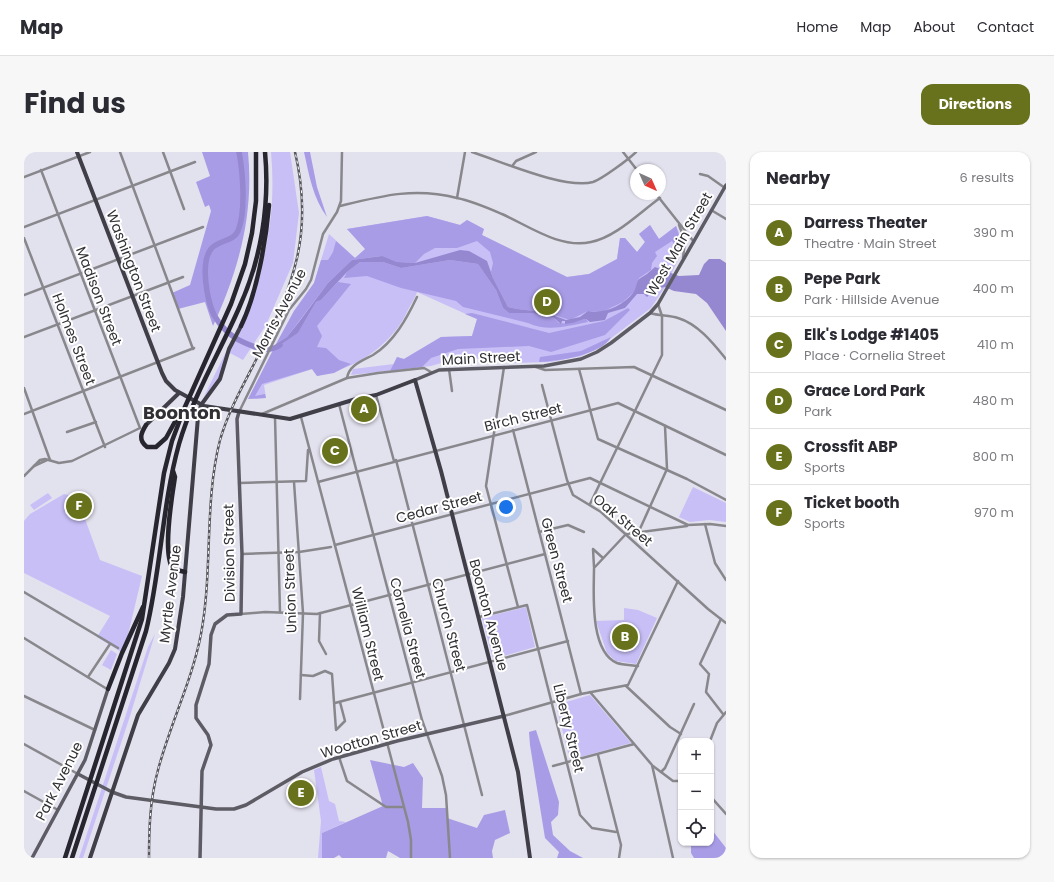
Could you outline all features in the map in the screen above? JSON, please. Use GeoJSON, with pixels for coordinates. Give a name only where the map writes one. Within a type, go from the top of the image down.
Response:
{"type":"FeatureCollection","features":[{"type":"Feature","properties":{"kind":"highway"},"geometry":{"type":"LineString","coordinates":[[65,858],[134,645],[145,604],[167,462],[177,425],[224,320],[242,274],[252,233],[256,201],[256,152]]}},
{"type":"Feature","properties":{"kind":"highway"},"geometry":{"type":"LineString","coordinates":[[240,327],[246,314],[256,278],[267,224],[269,189],[266,152]]}},
{"type":"Feature","properties":{"kind":"highway"},"geometry":{"type":"LineString","coordinates":[[72,858],[148,620],[173,470],[190,412],[248,287],[260,245],[266,202],[266,152]]}},
{"type":"Feature","properties":{"kind":"highway"},"geometry":{"type":"LineString","coordinates":[[146,425],[141,436],[141,441],[147,447],[156,447],[168,435],[193,388]]}},
{"type":"Feature","properties":{"kind":"highway"},"geometry":{"type":"LineString","coordinates":[[173,470],[175,477],[169,534],[169,560],[173,568],[185,572]]}},
{"type":"Feature","properties":{"kind":"highway"},"geometry":{"type":"LineString","coordinates":[[108,689],[119,660],[145,604]]}},
{"type":"Feature","properties":{"kind":"main road","name":"Washington Street"},"geometry":{"type":"LineString","coordinates":[[78,154],[158,363],[166,381],[179,393]]}},
{"type":"Feature","properties":{"kind":"main road","name":"Myrtle Avenue"},"geometry":{"type":"LineString","coordinates":[[90,858],[138,715],[173,656],[181,611],[197,421],[200,404],[220,379],[231,345],[240,327]]}},
{"type":"Feature","properties":{"kind":"main road","name":"Main Street"},"geometry":{"type":"LineString","coordinates":[[179,393],[200,404],[226,410],[290,419],[301,417],[339,404],[376,396],[415,380]]}},
{"type":"Feature","properties":{"kind":"main road","name":"Boonton Avenue"},"geometry":{"type":"LineString","coordinates":[[415,380],[452,514],[518,772],[530,858]]}},
{"type":"Feature","properties":{"kind":"main road"},"geometry":{"type":"LineString","coordinates":[[146,425],[179,393]]}},
{"type":"Feature","properties":{"kind":"street"},"geometry":{"type":"LineString","coordinates":[[24,177],[78,154],[90,152]]}},
{"type":"Feature","properties":{"kind":"street"},"geometry":{"type":"LineString","coordinates":[[24,414],[84,392],[194,348],[120,152]]}},
{"type":"Feature","properties":{"kind":"street"},"geometry":{"type":"LineString","coordinates":[[163,152],[184,209]]}},
{"type":"Feature","properties":{"kind":"street","name":"Morris Avenue"},"geometry":{"type":"LineString","coordinates":[[238,412],[289,310],[309,283],[323,234],[340,206],[342,197],[342,152]]}},
{"type":"Feature","properties":{"kind":"street"},"geometry":{"type":"LineString","coordinates":[[457,198],[465,152]]}},
{"type":"Feature","properties":{"kind":"street"},"geometry":{"type":"LineString","coordinates":[[472,152],[552,179],[588,182],[596,181],[636,152]]}},
{"type":"Feature","properties":{"kind":"street"},"geometry":{"type":"LineString","coordinates":[[512,165],[516,161],[536,152]]}},
{"type":"Feature","properties":{"kind":"street"},"geometry":{"type":"LineString","coordinates":[[623,152],[632,164]]}},
{"type":"Feature","properties":{"kind":"street"},"geometry":{"type":"LineString","coordinates":[[24,227],[195,162]]}},
{"type":"Feature","properties":{"kind":"street","name":"Madison Street"},"geometry":{"type":"LineString","coordinates":[[41,170],[140,428]]}},
{"type":"Feature","properties":{"kind":"street"},"geometry":{"type":"LineString","coordinates":[[700,174],[708,176],[725,187]]}},
{"type":"Feature","properties":{"kind":"street","name":"West Main Street"},"geometry":{"type":"LineString","coordinates":[[650,313],[667,290],[725,187]]}},
{"type":"Feature","properties":{"kind":"street"},"geometry":{"type":"LineString","coordinates":[[340,206],[388,194],[418,193],[457,198],[503,214],[551,237],[577,242],[591,242],[604,238],[657,200]]}},
{"type":"Feature","properties":{"kind":"street"},"geometry":{"type":"LineString","coordinates":[[661,200],[694,242]]}},
{"type":"Feature","properties":{"kind":"street"},"geometry":{"type":"LineString","coordinates":[[711,210],[726,219]]}},
{"type":"Feature","properties":{"kind":"street"},"geometry":{"type":"LineString","coordinates":[[677,221],[685,241],[683,262]]}},
{"type":"Feature","properties":{"kind":"street"},"geometry":{"type":"LineString","coordinates":[[24,295],[203,227]]}},
{"type":"Feature","properties":{"kind":"street","name":"Holmes Street"},"geometry":{"type":"LineString","coordinates":[[24,238],[105,447]]}},
{"type":"Feature","properties":{"kind":"street"},"geometry":{"type":"LineString","coordinates":[[24,337],[183,277]]}},
{"type":"Feature","properties":{"kind":"street"},"geometry":{"type":"LineString","coordinates":[[347,378],[353,366],[374,354],[403,326],[417,297]]}},
{"type":"Feature","properties":{"kind":"street"},"geometry":{"type":"LineString","coordinates":[[590,504],[662,355],[662,316],[658,304]]}},
{"type":"Feature","properties":{"kind":"street"},"geometry":{"type":"LineString","coordinates":[[650,313],[673,317],[690,323],[705,335],[726,359]]}},
{"type":"Feature","properties":{"kind":"street","name":"Main Street"},"geometry":{"type":"LineString","coordinates":[[415,380],[431,372],[449,369],[536,366],[571,362],[593,354],[611,343],[650,313]]}},
{"type":"Feature","properties":{"kind":"street"},"geometry":{"type":"LineString","coordinates":[[536,366],[546,370],[634,367],[726,410]]}},
{"type":"Feature","properties":{"kind":"street"},"geometry":{"type":"LineString","coordinates":[[478,618],[518,607],[490,504],[486,482],[504,367]]}},
{"type":"Feature","properties":{"kind":"street"},"geometry":{"type":"LineString","coordinates":[[259,415],[347,378],[372,373],[424,368],[431,372]]}},
{"type":"Feature","properties":{"kind":"street"},"geometry":{"type":"LineString","coordinates":[[579,368],[598,439],[618,447],[726,500]]}},
{"type":"Feature","properties":{"kind":"street"},"geometry":{"type":"LineString","coordinates":[[449,369],[452,391]]}},
{"type":"Feature","properties":{"kind":"street","name":"Oak Street"},"geometry":{"type":"LineString","coordinates":[[542,385],[568,484],[574,495],[601,512],[726,623]]}},
{"type":"Feature","properties":{"kind":"street"},"geometry":{"type":"LineString","coordinates":[[24,388],[48,460]]}},
{"type":"Feature","properties":{"kind":"street","name":"Church Street"},"geometry":{"type":"LineString","coordinates":[[376,396],[413,524],[482,795]]}},
{"type":"Feature","properties":{"kind":"street","name":"Cornelia Street"},"geometry":{"type":"LineString","coordinates":[[339,404],[426,734],[444,787],[450,858]]}},
{"type":"Feature","properties":{"kind":"street","name":"Birch Street"},"geometry":{"type":"LineString","coordinates":[[318,482],[434,450],[618,404],[726,455]]}},
{"type":"Feature","properties":{"kind":"street","name":"Division Street"},"geometry":{"type":"LineString","coordinates":[[200,858],[202,771],[211,745],[208,735],[196,716],[196,704],[209,664],[211,635],[215,624],[223,617],[241,614],[242,554],[238,412]]}},
{"type":"Feature","properties":{"kind":"street"},"geometry":{"type":"LineString","coordinates":[[275,417],[280,612]]}},
{"type":"Feature","properties":{"kind":"street","name":"William Street"},"geometry":{"type":"LineString","coordinates":[[301,417],[403,807],[411,840],[411,858]]}},
{"type":"Feature","properties":{"kind":"street"},"geometry":{"type":"LineString","coordinates":[[67,432],[96,422]]}},
{"type":"Feature","properties":{"kind":"street"},"geometry":{"type":"LineString","coordinates":[[24,476],[40,460],[68,462],[105,447],[146,425]]}},
{"type":"Feature","properties":{"kind":"street"},"geometry":{"type":"LineString","coordinates":[[638,531],[667,471],[665,426]]}},
{"type":"Feature","properties":{"kind":"street","name":"Green Street"},"geometry":{"type":"LineString","coordinates":[[513,430],[581,694]]}},
{"type":"Feature","properties":{"kind":"street"},"geometry":{"type":"LineString","coordinates":[[239,483],[305,482],[307,479],[308,445]]}},
{"type":"Feature","properties":{"kind":"street","name":"Cedar Street"},"geometry":{"type":"LineString","coordinates":[[335,545],[590,478],[650,506],[688,526]]}},
{"type":"Feature","properties":{"kind":"street","name":"Union Street"},"geometry":{"type":"LineString","coordinates":[[294,482],[303,613],[300,699]]}},
{"type":"Feature","properties":{"kind":"street"},"geometry":{"type":"LineString","coordinates":[[705,524],[715,563],[726,580]]}},
{"type":"Feature","properties":{"kind":"street"},"geometry":{"type":"LineString","coordinates":[[594,568],[626,534],[638,531],[705,524],[726,526]]}},
{"type":"Feature","properties":{"kind":"street"},"geometry":{"type":"LineString","coordinates":[[539,532],[568,525],[584,532]]}},
{"type":"Feature","properties":{"kind":"street"},"geometry":{"type":"LineString","coordinates":[[242,554],[299,552],[331,547]]}},
{"type":"Feature","properties":{"kind":"street"},"geometry":{"type":"LineString","coordinates":[[603,558],[593,549],[594,620],[605,653],[616,662],[638,666]]}},
{"type":"Feature","properties":{"kind":"street"},"geometry":{"type":"LineString","coordinates":[[241,614],[280,612],[320,613],[545,554]]}},
{"type":"Feature","properties":{"kind":"street"},"geometry":{"type":"LineString","coordinates":[[678,581],[632,680],[626,686],[670,727],[681,734]]}},
{"type":"Feature","properties":{"kind":"street"},"geometry":{"type":"LineString","coordinates":[[24,592],[118,648]]}},
{"type":"Feature","properties":{"kind":"street","name":"Liberty Street"},"geometry":{"type":"LineString","coordinates":[[518,607],[527,605],[568,763],[577,807],[582,818],[592,828],[616,832]]}},
{"type":"Feature","properties":{"kind":"street"},"geometry":{"type":"LineString","coordinates":[[320,613],[319,641],[326,654]]}},
{"type":"Feature","properties":{"kind":"street"},"geometry":{"type":"LineString","coordinates":[[721,619],[700,664],[709,674],[706,688],[707,694],[723,714]]}},
{"type":"Feature","properties":{"kind":"street"},"geometry":{"type":"LineString","coordinates":[[24,638],[108,689]]}},
{"type":"Feature","properties":{"kind":"street"},"geometry":{"type":"LineString","coordinates":[[335,703],[568,641]]}},
{"type":"Feature","properties":{"kind":"street"},"geometry":{"type":"LineString","coordinates":[[88,678],[110,644]]}},
{"type":"Feature","properties":{"kind":"street"},"geometry":{"type":"LineString","coordinates":[[301,675],[313,676],[325,671],[331,672],[334,682],[336,730],[344,720],[340,702]]}},
{"type":"Feature","properties":{"kind":"street","name":"Wootton Street"},"geometry":{"type":"LineString","coordinates":[[24,744],[112,792],[126,797],[222,810],[240,807],[302,772],[339,757],[426,734],[504,716],[581,694],[626,686]]}},
{"type":"Feature","properties":{"kind":"street","name":"Park Avenue"},"geometry":{"type":"LineString","coordinates":[[32,858],[78,774],[95,730],[108,689]]}},
{"type":"Feature","properties":{"kind":"street"},"geometry":{"type":"LineString","coordinates":[[590,692],[652,765],[673,781],[678,781]]}},
{"type":"Feature","properties":{"kind":"street"},"geometry":{"type":"LineString","coordinates":[[24,696],[95,730]]}},
{"type":"Feature","properties":{"kind":"street"},"geometry":{"type":"LineString","coordinates":[[661,772],[665,768],[694,704]]}},
{"type":"Feature","properties":{"kind":"street"},"geometry":{"type":"LineString","coordinates":[[711,738],[716,723],[726,712]]}},
{"type":"Feature","properties":{"kind":"street"},"geometry":{"type":"LineString","coordinates":[[553,766],[634,744]]}},
{"type":"Feature","properties":{"kind":"street"},"geometry":{"type":"LineString","coordinates":[[598,754],[616,832],[621,845],[619,858]]}},
{"type":"Feature","properties":{"kind":"street"},"geometry":{"type":"LineString","coordinates":[[339,757],[347,781],[386,807],[403,807]]}},
{"type":"Feature","properties":{"kind":"street"},"geometry":{"type":"LineString","coordinates":[[652,765],[673,858]]}},
{"type":"Feature","properties":{"kind":"street"},"geometry":{"type":"LineString","coordinates":[[24,791],[58,810]]}},
{"type":"Feature","properties":{"kind":"street"},"geometry":{"type":"LineString","coordinates":[[714,800],[726,814]]}},
{"type":"Feature","properties":{"kind":"shaded area"},"geometry":{"type":"Polygon","coordinates":[[[202,152],[248,152],[249,198],[242,241],[230,284],[213,326],[205,302],[178,309],[172,293],[190,285],[211,211],[209,205],[205,207],[196,182],[210,176],[202,152]]]}},
{"type":"Feature","properties":{"kind":"shaded area"},"geometry":{"type":"Polygon","coordinates":[[[271,152],[290,152],[299,213],[293,263],[266,325],[243,360],[228,352],[219,380],[203,399],[245,312],[261,266],[271,218],[271,152]]]}},
{"type":"Feature","properties":{"kind":"shaded area"},"geometry":{"type":"Polygon","coordinates":[[[304,152],[310,152],[317,187],[327,217],[315,194],[304,152]]]}},
{"type":"Feature","properties":{"kind":"shaded area"},"geometry":{"type":"Polygon","coordinates":[[[427,216],[460,225],[467,220],[484,229],[482,235],[567,277],[589,274],[617,259],[620,238],[625,238],[637,252],[645,242],[639,234],[650,225],[659,239],[676,226],[681,236],[683,247],[665,287],[651,308],[602,345],[582,356],[551,362],[513,363],[513,359],[503,358],[455,359],[431,366],[351,375],[353,369],[394,364],[397,357],[404,359],[441,337],[472,336],[477,319],[417,292],[414,300],[392,335],[382,345],[358,362],[331,373],[317,376],[312,369],[264,385],[266,398],[248,399],[294,311],[314,283],[329,234],[355,258],[366,249],[347,229],[427,216]]]}},
{"type":"Feature","properties":{"kind":"shaded area"},"geometry":{"type":"Polygon","coordinates":[[[427,216],[460,225],[467,220],[484,229],[482,235],[567,277],[589,274],[617,259],[620,238],[625,238],[637,252],[645,242],[639,234],[650,225],[659,239],[676,226],[682,244],[675,245],[672,241],[655,252],[657,256],[652,263],[651,270],[639,278],[634,292],[623,302],[602,312],[588,311],[570,320],[544,312],[508,307],[491,272],[493,263],[490,252],[477,241],[457,248],[435,248],[424,254],[415,263],[397,262],[381,256],[352,260],[328,283],[287,337],[276,344],[294,311],[314,283],[321,260],[328,260],[333,252],[336,241],[355,258],[365,249],[347,229],[427,216]]]}},
{"type":"Feature","properties":{"kind":"shaded area"},"geometry":{"type":"Polygon","coordinates":[[[460,250],[469,251],[487,261],[493,278],[508,307],[544,312],[566,320],[580,317],[588,311],[594,312],[607,310],[619,305],[633,293],[639,279],[655,267],[679,276],[699,275],[704,264],[709,259],[720,259],[726,263],[726,331],[707,303],[696,294],[674,291],[665,287],[654,289],[647,297],[644,294],[637,294],[625,308],[608,313],[605,320],[590,322],[586,319],[565,324],[565,321],[562,321],[561,324],[553,317],[531,313],[509,313],[503,308],[496,290],[478,264],[450,260],[401,268],[383,262],[360,262],[347,272],[321,300],[316,302],[298,333],[273,350],[276,344],[287,337],[328,283],[352,260],[382,256],[397,262],[415,263],[460,250]]]}},
{"type":"Feature","properties":{"kind":"shaded area"},"geometry":{"type":"Polygon","coordinates":[[[450,260],[478,264],[496,290],[503,308],[509,313],[531,313],[553,317],[559,323],[571,323],[586,319],[588,322],[550,328],[535,326],[463,307],[456,301],[401,288],[367,276],[344,278],[347,272],[360,262],[383,262],[401,268],[450,260]]]}},
{"type":"Feature","properties":{"kind":"shaded area"},"geometry":{"type":"Polygon","coordinates":[[[338,282],[351,284],[317,326],[322,336],[317,347],[326,348],[339,360],[351,364],[334,373],[317,376],[312,369],[262,384],[255,396],[265,394],[266,398],[248,399],[273,350],[298,333],[316,302],[321,300],[338,282]]]}},
{"type":"Feature","properties":{"kind":"shaded area"},"geometry":{"type":"Polygon","coordinates":[[[628,308],[630,310],[605,335],[551,352],[529,346],[458,349],[431,358],[422,367],[390,371],[397,357],[404,359],[441,337],[472,336],[477,319],[465,314],[472,313],[549,333],[604,321],[628,308]]]}},
{"type":"Feature","properties":{"kind":"shaded area"},"geometry":{"type":"Polygon","coordinates":[[[611,337],[606,343],[589,353],[557,360],[539,362],[540,357],[581,351],[611,337]]]}},
{"type":"Feature","properties":{"kind":"shaded area"},"geometry":{"type":"Polygon","coordinates":[[[693,487],[726,503],[726,522],[709,520],[690,522],[679,517],[693,487]]]}},
{"type":"Feature","properties":{"kind":"shaded area"},"geometry":{"type":"Polygon","coordinates":[[[48,493],[52,498],[34,510],[30,505],[48,493]]]}},
{"type":"Feature","properties":{"kind":"shaded area"},"geometry":{"type":"Polygon","coordinates":[[[64,494],[77,497],[100,560],[142,576],[127,639],[121,652],[97,637],[110,616],[24,573],[24,521],[30,514],[64,494]]]}},
{"type":"Feature","properties":{"kind":"shaded area"},"geometry":{"type":"Polygon","coordinates":[[[526,607],[535,647],[493,659],[482,618],[526,607]]]}},
{"type":"Feature","properties":{"kind":"shaded area"},"geometry":{"type":"Polygon","coordinates":[[[624,608],[638,610],[657,618],[636,664],[616,661],[607,653],[596,621],[624,620],[624,608]]]}},
{"type":"Feature","properties":{"kind":"shaded area"},"geometry":{"type":"Polygon","coordinates":[[[155,634],[130,716],[83,858],[79,858],[148,647],[155,634]]]}},
{"type":"Feature","properties":{"kind":"shaded area"},"geometry":{"type":"Polygon","coordinates":[[[111,650],[117,654],[111,670],[102,665],[111,650]]]}},
{"type":"Feature","properties":{"kind":"shaded area"},"geometry":{"type":"Polygon","coordinates":[[[590,695],[631,743],[570,760],[556,705],[590,695]]]}},
{"type":"Feature","properties":{"kind":"shaded area"},"geometry":{"type":"Polygon","coordinates":[[[536,730],[559,802],[558,815],[551,822],[553,835],[570,851],[583,858],[557,858],[559,852],[545,838],[530,745],[529,732],[536,730]]]}},
{"type":"Feature","properties":{"kind":"shaded area"},"geometry":{"type":"Polygon","coordinates":[[[370,760],[404,767],[413,763],[423,778],[422,808],[446,808],[447,818],[477,828],[484,815],[505,810],[510,833],[495,840],[492,851],[493,858],[400,858],[388,851],[386,858],[342,858],[339,855],[334,858],[322,858],[322,833],[383,806],[370,760]]]}},
{"type":"Feature","properties":{"kind":"shaded area"},"geometry":{"type":"Polygon","coordinates":[[[321,767],[329,801],[335,804],[339,821],[346,822],[322,833],[322,858],[318,858],[321,821],[314,770],[321,767]]]}},
{"type":"Feature","properties":{"kind":"shaded area"},"geometry":{"type":"Polygon","coordinates":[[[714,833],[726,848],[726,858],[694,858],[691,853],[691,846],[714,846],[714,833]]]}},
{"type":"Feature","properties":{"kind":"waterway"},"geometry":{"type":"LineString","coordinates":[[239,152],[243,192],[241,223],[236,235],[217,244],[211,249],[208,255],[205,272],[207,291],[214,315],[219,323],[234,337],[261,349],[275,348],[280,345]]}},
{"type":"Feature","properties":{"kind":"railway"},"geometry":{"type":"LineString","coordinates":[[149,858],[150,814],[155,781],[192,669],[201,634],[207,586],[212,488],[220,440],[232,407],[282,305],[291,281],[297,257],[301,233],[302,208],[300,181],[295,152]]}},
{"type":"Feature","properties":{"kind":"place","name":"Grace Lord Park"},"geometry":{"type":"Point","coordinates":[547,302]}},
{"type":"Feature","properties":{"kind":"place","name":"Darress Theater"},"geometry":{"type":"Point","coordinates":[364,409]}},
{"type":"Feature","properties":{"kind":"place","name":"Elk's Lodge #1405"},"geometry":{"type":"Point","coordinates":[335,451]}},
{"type":"Feature","properties":{"kind":"place","name":"Ticket booth"},"geometry":{"type":"Point","coordinates":[79,506]}},
{"type":"Feature","properties":{"kind":"place","name":"Pepe Park"},"geometry":{"type":"Point","coordinates":[625,637]}},
{"type":"Feature","properties":{"kind":"place","name":"Crossfit ABP"},"geometry":{"type":"Point","coordinates":[301,793]}},
{"type":"Feature","properties":{"kind":"district","name":"Boonton"},"geometry":{"type":"Point","coordinates":[182,412]}}]}
